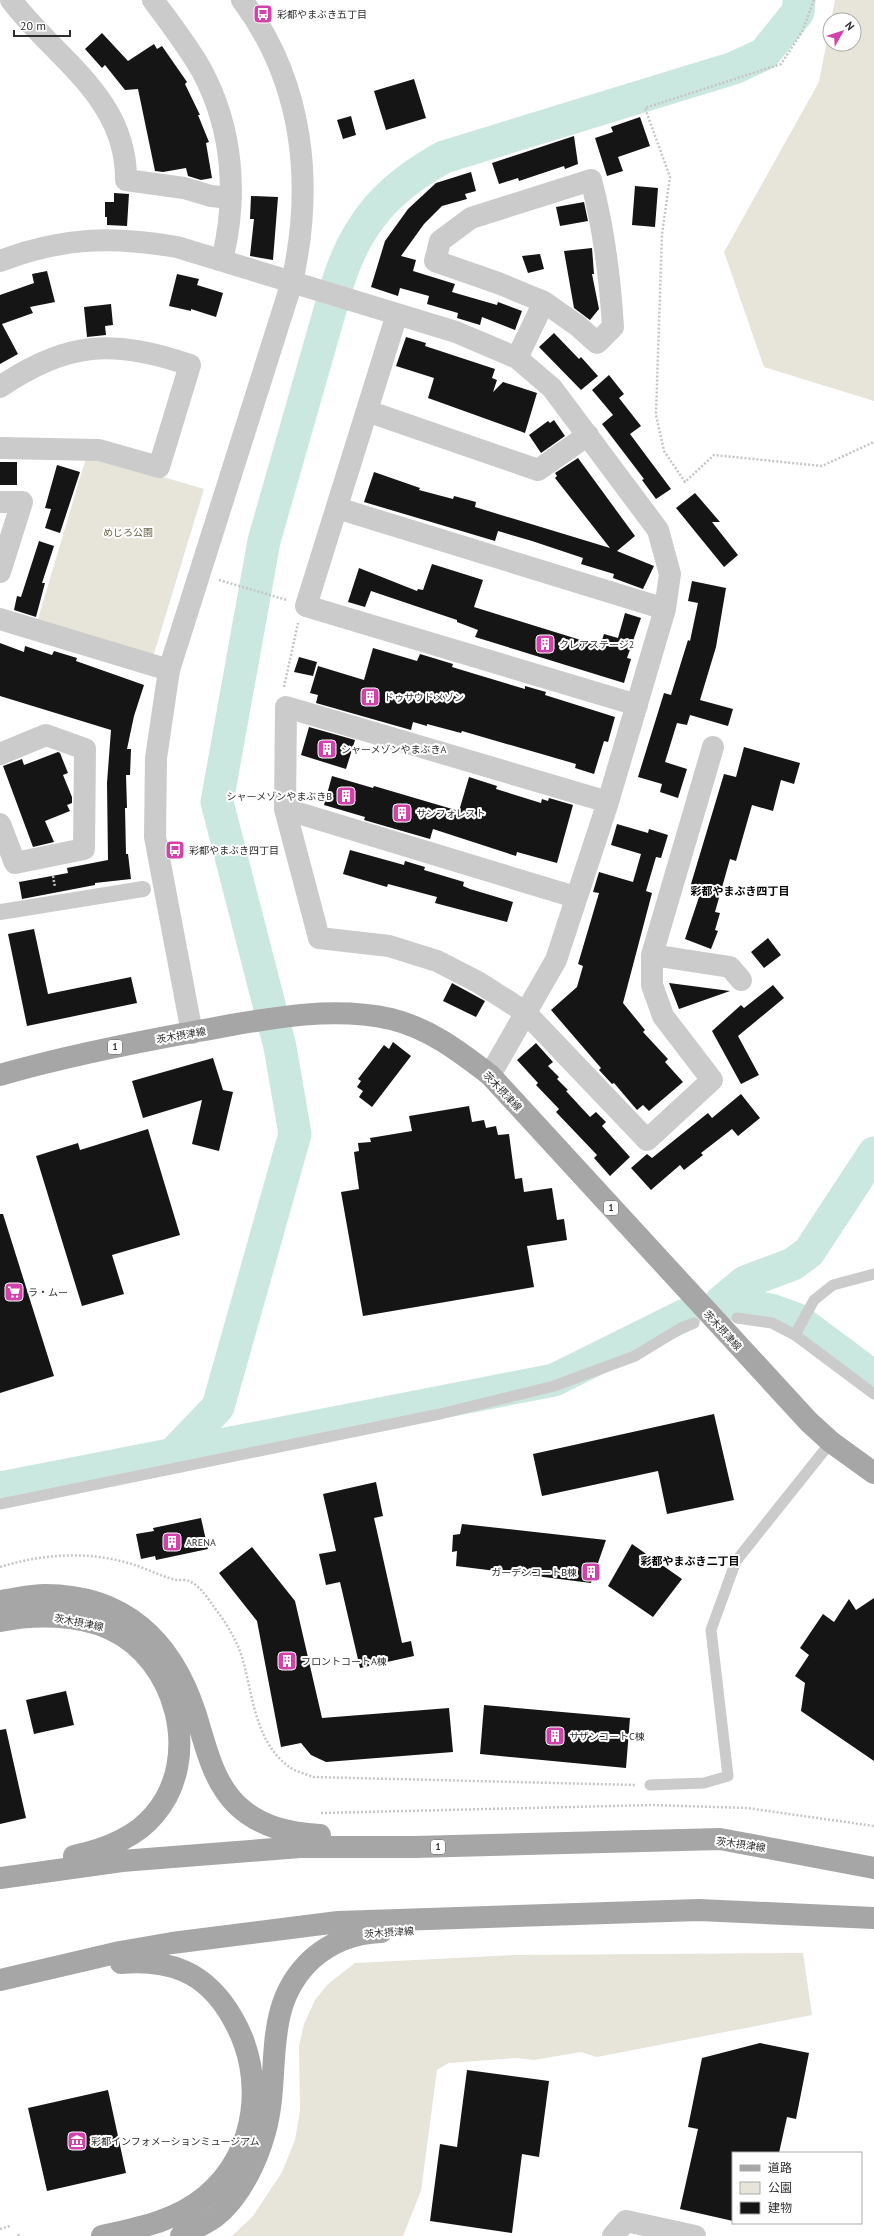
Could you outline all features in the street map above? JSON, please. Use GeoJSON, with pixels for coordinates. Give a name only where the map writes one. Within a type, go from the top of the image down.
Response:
{"type":"FeatureCollection","features":[{"type":"Feature","properties":{"kind":"main road","name":"茨木摂津線"},"geometry":{"type":"LineString","coordinates":[[0,1075],[76,1055],[232,1026],[312,1014],[358,1014],[391,1019],[420,1028],[453,1047],[490,1075],[781,1393],[831,1442],[874,1473]]}},
{"type":"Feature","properties":{"kind":"main road","name":"茨木摂津線"},"geometry":{"type":"LineString","coordinates":[[0,1601],[45,1595],[88,1600],[125,1616],[148,1632],[168,1654],[181,1674],[208,1754],[220,1781],[235,1804],[258,1821],[290,1832],[373,1836],[415,1847]]}},
{"type":"Feature","properties":{"kind":"main road","name":"茨木摂津線"},"geometry":{"type":"LineString","coordinates":[[0,1621],[36,1616],[52,1616],[85,1621],[110,1628],[128,1640],[153,1664],[165,1684],[177,1720],[180,1748],[176,1772],[168,1794],[154,1815],[140,1827],[113,1844],[94,1851],[0,1868]]}},
{"type":"Feature","properties":{"kind":"main road","name":"茨木摂津線"},"geometry":{"type":"LineString","coordinates":[[0,1878],[62,1868],[183,1855],[300,1846],[415,1847],[720,1839],[874,1868]]}},
{"type":"Feature","properties":{"kind":"main road","name":"茨木摂津線"},"geometry":{"type":"LineString","coordinates":[[0,1980],[42,1972],[120,1952],[209,1937],[338,1922],[699,1910],[874,1918]]}},
{"type":"Feature","properties":{"kind":"main road","name":"茨木摂津線"},"geometry":{"type":"LineString","coordinates":[[181,2236],[215,2217],[224,2209],[236,2194],[252,2166],[262,2144],[268,2122],[275,2037],[280,2010],[293,1980],[307,1963],[323,1950],[337,1942],[367,1932],[610,1920],[699,1910]]}},
{"type":"Feature","properties":{"kind":"main road","name":"茨木摂津線"},"geometry":{"type":"LineString","coordinates":[[42,1972],[136,1962],[159,1963],[185,1972],[203,1983],[223,2003],[241,2034],[251,2061],[254,2101],[249,2127],[237,2156],[219,2183],[205,2196],[167,2220],[142,2228],[102,2236]]}},
{"type":"Feature","properties":{"kind":"street"},"geometry":{"type":"LineString","coordinates":[[11,0],[94,90],[108,110],[120,138],[126,166],[126,180],[184,188],[210,196],[231,198]]}},
{"type":"Feature","properties":{"kind":"street"},"geometry":{"type":"LineString","coordinates":[[154,0],[190,50],[202,72],[220,115],[228,150],[231,198],[228,232],[222,260]]}},
{"type":"Feature","properties":{"kind":"street"},"geometry":{"type":"LineString","coordinates":[[192,1033],[155,837],[156,758],[169,670],[292,282],[303,217],[303,176],[299,134],[291,100],[274,55],[242,0]]}},
{"type":"Feature","properties":{"kind":"street"},"geometry":{"type":"LineString","coordinates":[[591,180],[603,229],[610,279],[613,327],[597,343],[578,326],[544,302],[498,283],[435,261],[440,240],[471,218],[591,180]]}},
{"type":"Feature","properties":{"kind":"street"},"geometry":{"type":"LineString","coordinates":[[0,261],[43,247],[99,239],[132,240],[177,247],[456,332],[517,358],[552,388],[658,530],[670,574],[665,609],[608,802],[575,897],[556,960],[490,1075]]}},
{"type":"Feature","properties":{"kind":"street"},"geometry":{"type":"LineString","coordinates":[[517,358],[544,302]]}},
{"type":"Feature","properties":{"kind":"street"},"geometry":{"type":"LineString","coordinates":[[396,314],[306,606],[636,705]]}},
{"type":"Feature","properties":{"kind":"street"},"geometry":{"type":"LineString","coordinates":[[0,386],[43,361],[74,351],[92,348],[132,349],[190,365],[159,467],[99,450],[0,448]]}},
{"type":"Feature","properties":{"kind":"street"},"geometry":{"type":"LineString","coordinates":[[367,411],[538,470],[588,435]]}},
{"type":"Feature","properties":{"kind":"street"},"geometry":{"type":"LineString","coordinates":[[0,502],[22,502],[0,572]]}},
{"type":"Feature","properties":{"kind":"street"},"geometry":{"type":"LineString","coordinates":[[337,508],[665,609]]}},
{"type":"Feature","properties":{"kind":"street"},"geometry":{"type":"LineString","coordinates":[[0,619],[169,670]]}},
{"type":"Feature","properties":{"kind":"street"},"geometry":{"type":"LineString","coordinates":[[608,802],[286,707],[285,809],[319,938],[389,946],[437,960],[478,982],[525,1012],[647,1140],[712,1080],[663,1016],[652,985],[652,955],[713,747]]}},
{"type":"Feature","properties":{"kind":"street"},"geometry":{"type":"LineString","coordinates":[[0,754],[46,735],[85,749],[84,849],[16,863],[0,824]]}},
{"type":"Feature","properties":{"kind":"street"},"geometry":{"type":"LineString","coordinates":[[285,809],[575,897]]}},
{"type":"Feature","properties":{"kind":"street"},"geometry":{"type":"LineString","coordinates":[[0,912],[143,889]]}},
{"type":"Feature","properties":{"kind":"street"},"geometry":{"type":"LineString","coordinates":[[652,955],[730,967],[741,980]]}},
{"type":"Feature","properties":{"kind":"street"},"geometry":{"type":"LineString","coordinates":[[613,2236],[626,2221],[695,2236]]}},
{"type":"Feature","properties":{"kind":"lane"},"geometry":{"type":"LineString","coordinates":[[796,1334],[814,1300],[833,1285],[874,1274]]}},
{"type":"Feature","properties":{"kind":"lane"},"geometry":{"type":"LineString","coordinates":[[737,1318],[772,1323],[796,1334],[874,1394]]}},
{"type":"Feature","properties":{"kind":"lane"},"geometry":{"type":"LineString","coordinates":[[0,1504],[440,1414],[554,1386],[634,1356],[681,1328],[694,1323]]}},
{"type":"Feature","properties":{"kind":"lane"},"geometry":{"type":"LineString","coordinates":[[650,1785],[704,1783],[728,1776],[710,1630],[736,1561],[831,1442]]}},
{"type":"Feature","properties":{"kind":"path"},"geometry":{"type":"LineString","coordinates":[[814,0],[802,32],[781,64],[645,108],[670,176],[662,234],[656,415],[664,451],[686,482],[714,455],[822,466],[874,442]]}},
{"type":"Feature","properties":{"kind":"path"},"geometry":{"type":"LineString","coordinates":[[217,579],[306,606]]}},
{"type":"Feature","properties":{"kind":"path"},"geometry":{"type":"LineString","coordinates":[[283,692],[295,632]]}},
{"type":"Feature","properties":{"kind":"path"},"geometry":{"type":"LineString","coordinates":[[49,856],[58,902]]}},
{"type":"Feature","properties":{"kind":"path"},"geometry":{"type":"LineString","coordinates":[[0,1567],[26,1559],[68,1555],[108,1557],[135,1564],[166,1576],[189,1581],[213,1604],[233,1634],[242,1656],[265,1741],[283,1762],[301,1772],[314,1776],[650,1785]]}},
{"type":"Feature","properties":{"kind":"path"},"geometry":{"type":"LineString","coordinates":[[314,1814],[653,1805],[747,1808],[874,1826]]}},
{"type":"Feature","properties":{"kind":"path"},"geometry":{"type":"LineString","coordinates":[[0,2229],[10,2226]]}},
{"type":"Feature","properties":{"kind":"green space"},"geometry":{"type":"Polygon","coordinates":[[[835,0],[874,0],[874,401],[764,367],[724,252],[819,82],[825,52],[862,52],[862,12],[833,12],[835,0]]]}},
{"type":"Feature","properties":{"kind":"green space","name":"めじろ公園"},"geometry":{"type":"Polygon","coordinates":[[[86,458],[99,458],[204,489],[153,657],[37,622],[86,458]]]}},
{"type":"Feature","properties":{"kind":"green space"},"geometry":{"type":"Polygon","coordinates":[[[803,1953],[812,2015],[597,2057],[581,2052],[534,2060],[516,2058],[449,2063],[437,2070],[421,2191],[403,2236],[232,2236],[253,2216],[282,2172],[295,2140],[300,2111],[299,2046],[304,2024],[315,2000],[328,1984],[355,1963],[514,1955],[803,1953]]]}},
{"type":"Feature","properties":{"kind":"building"},"geometry":{"type":"Polygon","coordinates":[[[102,33],[128,61],[154,44],[157,49],[162,46],[187,82],[185,84],[200,115],[198,115],[209,142],[206,143],[212,178],[201,180],[188,176],[186,168],[163,172],[155,171],[138,89],[125,90],[105,65],[102,68],[85,49],[102,33]]]}},
{"type":"Feature","properties":{"kind":"building"},"geometry":{"type":"Polygon","coordinates":[[[414,79],[426,118],[386,130],[374,91],[414,79]]]}},
{"type":"Feature","properties":{"kind":"building"},"geometry":{"type":"Polygon","coordinates":[[[351,116],[356,135],[343,139],[337,120],[351,116]]]}},
{"type":"Feature","properties":{"kind":"building"},"geometry":{"type":"Polygon","coordinates":[[[640,117],[650,146],[618,157],[623,171],[607,176],[595,138],[613,132],[611,127],[640,117]]]}},
{"type":"Feature","properties":{"kind":"building"},"geometry":{"type":"Polygon","coordinates":[[[574,136],[578,164],[565,169],[564,166],[519,181],[518,178],[499,184],[492,163],[574,136]]]}},
{"type":"Feature","properties":{"kind":"building"},"geometry":{"type":"Polygon","coordinates":[[[471,172],[476,191],[465,194],[467,199],[442,206],[424,224],[401,256],[416,260],[413,271],[455,284],[452,292],[497,305],[498,302],[522,311],[515,330],[482,317],[480,325],[457,318],[458,313],[427,304],[429,296],[400,288],[398,296],[371,287],[385,241],[408,209],[436,183],[471,172]]]}},
{"type":"Feature","properties":{"kind":"building"},"geometry":{"type":"Polygon","coordinates":[[[635,186],[658,188],[655,227],[632,225],[635,186]]]}},
{"type":"Feature","properties":{"kind":"building"},"geometry":{"type":"Polygon","coordinates":[[[114,193],[129,194],[127,226],[107,225],[107,217],[105,217],[105,202],[114,202],[114,193]]]}},
{"type":"Feature","properties":{"kind":"building"},"geometry":{"type":"Polygon","coordinates":[[[251,196],[278,197],[273,260],[250,256],[254,219],[250,219],[251,196]]]}},
{"type":"Feature","properties":{"kind":"building"},"geometry":{"type":"Polygon","coordinates":[[[584,202],[588,221],[560,226],[556,207],[584,202]]]}},
{"type":"Feature","properties":{"kind":"building"},"geometry":{"type":"Polygon","coordinates":[[[592,248],[594,274],[592,274],[599,309],[590,320],[574,308],[564,251],[592,248]]]}},
{"type":"Feature","properties":{"kind":"building"},"geometry":{"type":"Polygon","coordinates":[[[540,254],[544,269],[528,273],[522,256],[540,254]]]}},
{"type":"Feature","properties":{"kind":"building"},"geometry":{"type":"Polygon","coordinates":[[[47,271],[55,302],[30,307],[33,313],[2,324],[18,354],[0,364],[0,295],[34,283],[32,274],[47,271]]]}},
{"type":"Feature","properties":{"kind":"building"},"geometry":{"type":"Polygon","coordinates":[[[177,274],[199,279],[197,285],[223,293],[216,317],[191,309],[191,311],[169,306],[177,274]]]}},
{"type":"Feature","properties":{"kind":"building"},"geometry":{"type":"Polygon","coordinates":[[[111,304],[113,325],[105,326],[106,335],[87,337],[84,307],[111,304]]]}},
{"type":"Feature","properties":{"kind":"building"},"geometry":{"type":"Polygon","coordinates":[[[554,333],[579,359],[581,357],[598,376],[581,390],[539,347],[554,333]]]}},
{"type":"Feature","properties":{"kind":"building"},"geometry":{"type":"Polygon","coordinates":[[[406,337],[426,343],[425,346],[495,369],[492,378],[497,380],[493,392],[503,382],[537,393],[525,433],[428,398],[434,378],[396,366],[406,337]]]}},
{"type":"Feature","properties":{"kind":"building"},"geometry":{"type":"Polygon","coordinates":[[[609,375],[624,394],[619,398],[641,426],[630,434],[671,489],[656,499],[642,480],[644,479],[602,424],[613,415],[592,390],[609,375]]]}},
{"type":"Feature","properties":{"kind":"building"},"geometry":{"type":"Polygon","coordinates":[[[554,420],[565,436],[541,453],[529,435],[548,421],[550,423],[554,420]]]}},
{"type":"Feature","properties":{"kind":"building"},"geometry":{"type":"Polygon","coordinates":[[[578,458],[635,536],[617,551],[654,566],[643,589],[613,578],[614,574],[581,564],[583,558],[532,541],[498,531],[495,541],[364,502],[374,472],[420,488],[419,490],[453,499],[454,496],[476,502],[475,507],[610,548],[555,478],[557,476],[555,473],[578,458]]]}},
{"type":"Feature","properties":{"kind":"building"},"geometry":{"type":"Polygon","coordinates":[[[0,462],[17,462],[17,485],[0,485],[0,462]]]}},
{"type":"Feature","properties":{"kind":"building"},"geometry":{"type":"Polygon","coordinates":[[[57,465],[80,472],[60,533],[45,528],[51,509],[45,508],[57,465]]]}},
{"type":"Feature","properties":{"kind":"building"},"geometry":{"type":"Polygon","coordinates":[[[695,493],[720,522],[712,522],[738,555],[724,567],[676,508],[695,493]]]}},
{"type":"Feature","properties":{"kind":"building"},"geometry":{"type":"Polygon","coordinates":[[[39,541],[54,546],[42,583],[45,583],[36,617],[14,610],[17,596],[21,597],[39,541]]]}},
{"type":"Feature","properties":{"kind":"building"},"geometry":{"type":"Polygon","coordinates":[[[432,564],[483,580],[474,607],[600,646],[604,634],[618,638],[625,613],[641,618],[627,658],[631,659],[624,683],[475,637],[478,630],[457,622],[457,620],[371,591],[365,607],[348,602],[359,568],[417,591],[418,589],[423,590],[432,564]]]}},
{"type":"Feature","properties":{"kind":"building"},"geometry":{"type":"Polygon","coordinates":[[[692,581],[726,588],[716,647],[700,700],[733,709],[728,726],[690,715],[687,725],[677,723],[665,762],[687,769],[678,798],[660,792],[662,784],[638,777],[664,693],[671,695],[688,640],[690,641],[698,603],[688,601],[692,581]]]}},
{"type":"Feature","properties":{"kind":"building"},"geometry":{"type":"Polygon","coordinates":[[[0,643],[24,652],[25,646],[52,655],[54,651],[77,658],[76,661],[144,685],[134,716],[127,749],[131,749],[130,775],[126,775],[126,854],[128,854],[131,879],[95,883],[95,885],[22,899],[19,882],[68,873],[67,868],[108,860],[107,783],[111,730],[0,696],[0,643]]]}},
{"type":"Feature","properties":{"kind":"building"},"geometry":{"type":"Polygon","coordinates":[[[373,648],[417,661],[420,654],[453,664],[452,667],[475,674],[525,689],[525,686],[546,692],[545,695],[615,717],[608,742],[604,741],[594,774],[575,768],[576,764],[462,731],[461,733],[413,722],[411,730],[316,703],[318,695],[310,693],[318,666],[364,680],[373,648]]]}},
{"type":"Feature","properties":{"kind":"building"},"geometry":{"type":"Polygon","coordinates":[[[299,657],[317,662],[313,676],[294,672],[299,657]]]}},
{"type":"Feature","properties":{"kind":"building","name":"シャーメゾンやまぶきA"},"geometry":{"type":"Polygon","coordinates":[[[309,727],[355,740],[346,769],[301,755],[309,727]]]}},
{"type":"Feature","properties":{"kind":"building"},"geometry":{"type":"Polygon","coordinates":[[[744,747],[800,763],[794,784],[781,780],[773,811],[752,805],[736,861],[730,859],[715,912],[720,913],[715,930],[718,931],[711,949],[685,939],[702,888],[691,884],[724,774],[736,777],[744,747]]]}},
{"type":"Feature","properties":{"kind":"building"},"geometry":{"type":"Polygon","coordinates":[[[58,752],[60,753],[68,773],[63,775],[72,797],[72,803],[67,805],[70,811],[45,821],[54,842],[33,847],[3,766],[22,759],[24,765],[58,752]]]}},
{"type":"Feature","properties":{"kind":"building"},"geometry":{"type":"Polygon","coordinates":[[[332,776],[373,788],[374,786],[459,811],[469,777],[497,786],[496,789],[541,803],[542,799],[548,801],[549,798],[573,805],[557,863],[517,852],[516,856],[433,829],[430,839],[364,820],[365,817],[324,805],[332,776]]]}},
{"type":"Feature","properties":{"kind":"building"},"geometry":{"type":"Polygon","coordinates":[[[617,824],[648,833],[649,829],[668,835],[661,858],[656,857],[646,891],[652,893],[623,1003],[645,1030],[643,1032],[668,1059],[665,1062],[683,1082],[649,1111],[643,1105],[637,1110],[614,1083],[612,1084],[599,1070],[601,1068],[551,1010],[577,987],[583,966],[578,964],[599,893],[593,892],[599,872],[633,882],[641,854],[611,845],[617,824]]]}},
{"type":"Feature","properties":{"kind":"building"},"geometry":{"type":"Polygon","coordinates":[[[350,850],[404,865],[405,861],[425,867],[424,870],[464,882],[463,886],[470,889],[513,902],[507,922],[435,903],[437,897],[388,884],[387,887],[343,874],[350,850]]]}},
{"type":"Feature","properties":{"kind":"building"},"geometry":{"type":"Polygon","coordinates":[[[34,929],[48,994],[131,977],[137,1003],[27,1026],[8,934],[34,929]]]}},
{"type":"Feature","properties":{"kind":"building"},"geometry":{"type":"Polygon","coordinates":[[[768,938],[781,955],[764,968],[751,952],[768,938]]]}},
{"type":"Feature","properties":{"kind":"building"},"geometry":{"type":"Polygon","coordinates":[[[452,983],[485,1001],[476,1017],[443,1001],[452,983]]]}},
{"type":"Feature","properties":{"kind":"building"},"geometry":{"type":"Polygon","coordinates":[[[669,983],[730,991],[679,1009],[669,983]]]}},
{"type":"Feature","properties":{"kind":"building"},"geometry":{"type":"Polygon","coordinates":[[[773,985],[784,998],[738,1036],[759,1075],[741,1084],[712,1031],[741,1005],[744,1008],[773,985]]]}},
{"type":"Feature","properties":{"kind":"building"},"geometry":{"type":"Polygon","coordinates":[[[393,1042],[411,1056],[372,1107],[359,1097],[363,1091],[357,1087],[361,1081],[358,1079],[384,1045],[389,1049],[393,1042]]]}},
{"type":"Feature","properties":{"kind":"building"},"geometry":{"type":"Polygon","coordinates":[[[536,1043],[553,1062],[548,1066],[559,1077],[557,1079],[568,1090],[566,1091],[590,1117],[596,1112],[606,1122],[602,1126],[630,1157],[610,1176],[594,1158],[597,1155],[556,1112],[559,1109],[536,1085],[538,1083],[517,1060],[536,1043]]]}},
{"type":"Feature","properties":{"kind":"building"},"geometry":{"type":"Polygon","coordinates":[[[213,1058],[223,1090],[233,1092],[219,1151],[192,1144],[202,1100],[143,1118],[132,1081],[213,1058]]]}},
{"type":"Feature","properties":{"kind":"building"},"geometry":{"type":"Polygon","coordinates":[[[741,1094],[760,1118],[738,1136],[732,1129],[701,1153],[703,1155],[684,1170],[680,1165],[651,1190],[631,1168],[647,1154],[652,1158],[708,1113],[712,1118],[741,1094]]]}},
{"type":"Feature","properties":{"kind":"building"},"geometry":{"type":"Polygon","coordinates":[[[469,1106],[472,1122],[484,1120],[486,1128],[496,1126],[498,1135],[509,1134],[515,1179],[522,1178],[524,1192],[552,1188],[557,1220],[564,1219],[567,1240],[527,1246],[534,1287],[363,1316],[341,1192],[359,1189],[354,1152],[359,1151],[358,1143],[371,1142],[370,1138],[412,1131],[409,1116],[469,1106]]]}},
{"type":"Feature","properties":{"kind":"building"},"geometry":{"type":"Polygon","coordinates":[[[148,1129],[180,1235],[112,1255],[124,1294],[82,1306],[36,1156],[78,1143],[80,1150],[148,1129]]]}},
{"type":"Feature","properties":{"kind":"building","name":"ラ・ムー"},"geometry":{"type":"Polygon","coordinates":[[[0,1214],[3,1214],[54,1376],[0,1393],[0,1214]]]}},
{"type":"Feature","properties":{"kind":"building"},"geometry":{"type":"Polygon","coordinates":[[[714,1414],[734,1500],[667,1514],[658,1471],[542,1496],[533,1454],[714,1414]]]}},
{"type":"Feature","properties":{"kind":"building"},"geometry":{"type":"Polygon","coordinates":[[[376,1482],[383,1516],[374,1518],[402,1643],[411,1641],[414,1656],[360,1668],[340,1582],[326,1585],[319,1554],[336,1551],[323,1494],[376,1482]]]}},
{"type":"Feature","properties":{"kind":"building","name":"ARENA"},"geometry":{"type":"Polygon","coordinates":[[[201,1518],[208,1549],[156,1560],[155,1556],[141,1559],[136,1534],[154,1531],[153,1528],[201,1518]]]}},
{"type":"Feature","properties":{"kind":"building","name":"ガーデンコートB棟"},"geometry":{"type":"Polygon","coordinates":[[[462,1524],[606,1540],[591,1583],[456,1566],[457,1551],[452,1552],[453,1535],[460,1534],[462,1524]]]}},
{"type":"Feature","properties":{"kind":"building"},"geometry":{"type":"Polygon","coordinates":[[[632,1544],[682,1579],[653,1617],[608,1586],[632,1544]]]}},
{"type":"Feature","properties":{"kind":"building","name":"フロントコートA棟"},"geometry":{"type":"Polygon","coordinates":[[[252,1547],[295,1601],[322,1718],[449,1708],[453,1752],[326,1762],[311,1755],[301,1743],[281,1747],[257,1621],[219,1573],[252,1547]]]}},
{"type":"Feature","properties":{"kind":"building"},"geometry":{"type":"Polygon","coordinates":[[[874,1598],[874,1761],[801,1711],[805,1683],[795,1676],[809,1655],[800,1648],[823,1614],[834,1622],[849,1599],[856,1610],[874,1598]]]}},
{"type":"Feature","properties":{"kind":"building"},"geometry":{"type":"Polygon","coordinates":[[[66,1691],[74,1725],[34,1734],[26,1700],[66,1691]]]}},
{"type":"Feature","properties":{"kind":"building","name":"サザンコートC棟"},"geometry":{"type":"Polygon","coordinates":[[[484,1705],[630,1718],[626,1768],[480,1754],[484,1705]]]}},
{"type":"Feature","properties":{"kind":"building"},"geometry":{"type":"Polygon","coordinates":[[[6,1729],[26,1818],[0,1824],[0,1730],[6,1729]]]}},
{"type":"Feature","properties":{"kind":"building"},"geometry":{"type":"Polygon","coordinates":[[[760,2043],[809,2053],[796,2119],[787,2117],[779,2152],[732,2152],[732,2221],[680,2209],[698,2129],[688,2127],[702,2058],[760,2043]]]}},
{"type":"Feature","properties":{"kind":"building"},"geometry":{"type":"Polygon","coordinates":[[[467,2070],[549,2081],[539,2157],[522,2154],[512,2233],[430,2221],[440,2144],[457,2147],[467,2070]]]}},
{"type":"Feature","properties":{"kind":"building","name":"彩都インフォメーションミュージアム"},"geometry":{"type":"Polygon","coordinates":[[[108,2090],[126,2173],[47,2191],[28,2108],[108,2090]]]}},
{"type":"Feature","properties":{"kind":"waterway"},"geometry":{"type":"LineString","coordinates":[[173,1454],[218,1407],[295,1134],[280,1047],[217,802],[264,541],[338,282],[346,261],[365,224],[391,194],[424,169],[444,157],[734,68],[764,54],[798,12],[799,0]]}},
{"type":"Feature","properties":{"kind":"waterway"},"geometry":{"type":"LineString","coordinates":[[721,1302],[745,1282],[793,1264],[809,1252],[874,1153]]}},
{"type":"Feature","properties":{"kind":"waterway"},"geometry":{"type":"LineString","coordinates":[[721,1302],[771,1310],[796,1319],[874,1377]]}},
{"type":"Feature","properties":{"kind":"waterway"},"geometry":{"type":"LineString","coordinates":[[0,1488],[554,1380],[685,1315]]}},
{"type":"Feature","properties":{"kind":"place","name":"彩都やまぶき五丁目"},"geometry":{"type":"Point","coordinates":[263,14]}},
{"type":"Feature","properties":{"kind":"place","name":"クレアステージ2"},"geometry":{"type":"Point","coordinates":[545,644]}},
{"type":"Feature","properties":{"kind":"place","name":"ドゥサウドメゾン"},"geometry":{"type":"Point","coordinates":[370,697]}},
{"type":"Feature","properties":{"kind":"place","name":"シャーメゾンやまぶきA"},"geometry":{"type":"Point","coordinates":[327,749]}},
{"type":"Feature","properties":{"kind":"place","name":"シャーメゾンやまぶきB"},"geometry":{"type":"Point","coordinates":[346,796]}},
{"type":"Feature","properties":{"kind":"place","name":"サンフォレスト"},"geometry":{"type":"Point","coordinates":[402,813]}},
{"type":"Feature","properties":{"kind":"place","name":"彩都やまぶき四丁目"},"geometry":{"type":"Point","coordinates":[175,850]}},
{"type":"Feature","properties":{"kind":"place","name":"ラ・ムー"},"geometry":{"type":"Point","coordinates":[14,1292]}},
{"type":"Feature","properties":{"kind":"place","name":"ARENA"},"geometry":{"type":"Point","coordinates":[172,1542]}},
{"type":"Feature","properties":{"kind":"place","name":"ガーデンコートB棟"},"geometry":{"type":"Point","coordinates":[591,1572]}},
{"type":"Feature","properties":{"kind":"place","name":"フロントコートA棟"},"geometry":{"type":"Point","coordinates":[287,1661]}},
{"type":"Feature","properties":{"kind":"place","name":"サザンコートC棟"},"geometry":{"type":"Point","coordinates":[555,1736]}},
{"type":"Feature","properties":{"kind":"place","name":"彩都インフォメーションミュージアム"},"geometry":{"type":"Point","coordinates":[77,2141]}},
{"type":"Feature","properties":{"kind":"district","name":"彩都やまぶき四丁目"},"geometry":{"type":"Point","coordinates":[740,891]}},
{"type":"Feature","properties":{"kind":"district","name":"彩都やまぶき二丁目"},"geometry":{"type":"Point","coordinates":[690,1561]}}]}
